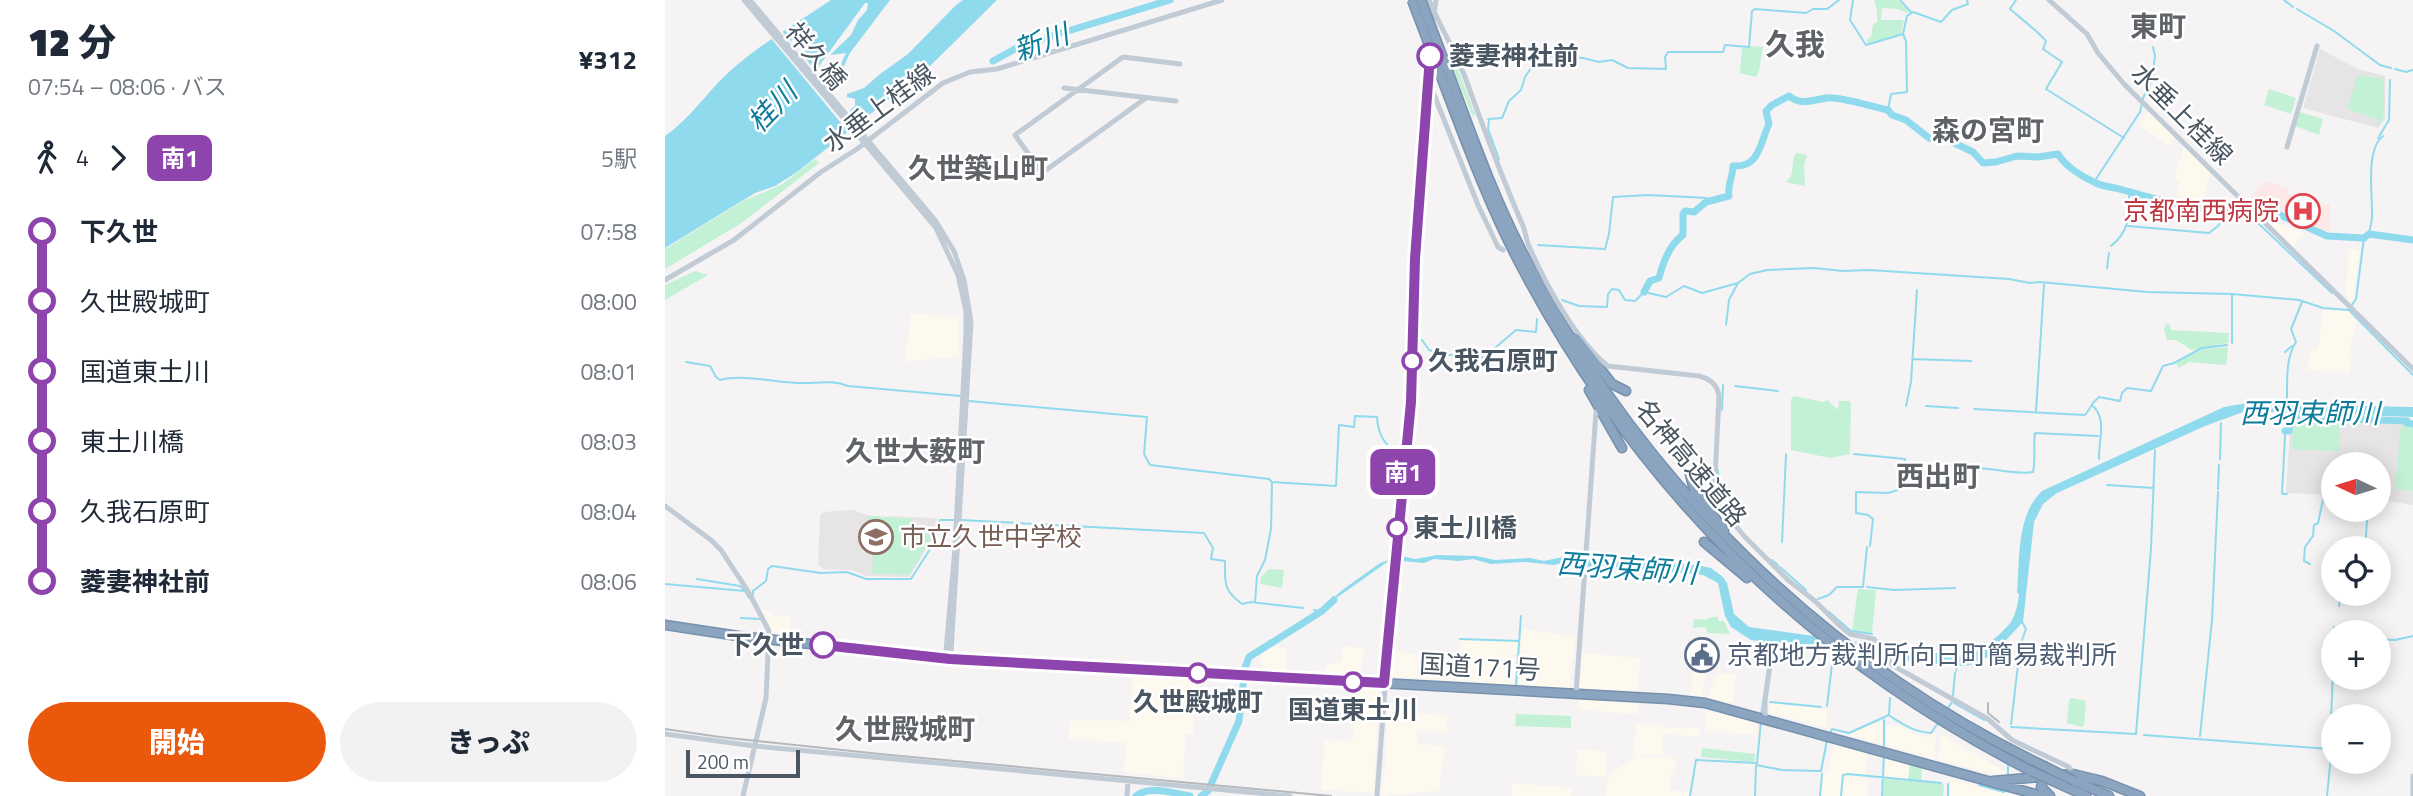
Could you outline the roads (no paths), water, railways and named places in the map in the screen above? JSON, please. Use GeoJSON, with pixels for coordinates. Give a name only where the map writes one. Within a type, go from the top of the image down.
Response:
{"type":"FeatureCollection","features":[{"type":"Feature","properties":{"kind":"highway","name":"名神高速道路"},"geometry":{"type":"LineString","coordinates":[[1412,0],[1441,65]]}},
{"type":"Feature","properties":{"kind":"highway","name":"名神高速道路"},"geometry":{"type":"LineString","coordinates":[[1421,0],[1462,121],[1511,239],[1629,439],[1666,485],[1711,534],[1797,616],[1857,664],[2010,755],[2031,771],[2086,796]]}},
{"type":"Feature","properties":{"kind":"highway","name":"名神高速道路"},"geometry":{"type":"LineString","coordinates":[[1511,239],[1580,358],[1663,468],[1774,594],[1826,629],[1939,714]]}},
{"type":"Feature","properties":{"kind":"highway"},"geometry":{"type":"LineString","coordinates":[[1580,358],[1612,384],[1626,391]]}},
{"type":"Feature","properties":{"kind":"highway"},"geometry":{"type":"LineString","coordinates":[[1580,358],[1622,448]]}},
{"type":"Feature","properties":{"kind":"highway"},"geometry":{"type":"LineString","coordinates":[[1690,474],[1694,490],[1724,528],[1725,537]]}},
{"type":"Feature","properties":{"kind":"highway"},"geometry":{"type":"LineString","coordinates":[[1704,542],[1774,594]]}},
{"type":"Feature","properties":{"kind":"highway","name":"国道171号"},"geometry":{"type":"LineString","coordinates":[[665,625],[700,632],[948,659],[1696,702],[1762,717],[2042,796]]}},
{"type":"Feature","properties":{"kind":"highway","name":"名神高速道路"},"geometry":{"type":"LineString","coordinates":[[2010,755],[2073,777],[2109,796]]}},
{"type":"Feature","properties":{"kind":"highway"},"geometry":{"type":"LineString","coordinates":[[2044,777],[2041,786],[2050,796]]}},
{"type":"Feature","properties":{"kind":"highway","name":"国道171号"},"geometry":{"type":"LineString","coordinates":[[2006,784],[2044,777],[2073,777],[2102,781],[2140,796]]}},
{"type":"Feature","properties":{"kind":"street","name":"祥久橋"},"geometry":{"type":"LineString","coordinates":[[744,0],[861,135]]}},
{"type":"Feature","properties":{"kind":"street","name":"祥久橋"},"geometry":{"type":"LineString","coordinates":[[750,0],[861,135]]}},
{"type":"Feature","properties":{"kind":"street","name":"水垂上桂線"},"geometry":{"type":"LineString","coordinates":[[665,279],[734,240],[921,98],[958,76],[997,69],[1223,0]]}},
{"type":"Feature","properties":{"kind":"street"},"geometry":{"type":"LineString","coordinates":[[1429,0],[1457,57],[1498,169],[1524,228],[1527,242],[1547,284],[1577,331],[1608,366],[1699,376],[1715,385],[1719,396],[1714,499],[1753,545],[1850,634],[1874,639],[1892,665],[1988,719],[2013,740],[2069,767],[2073,777]]}},
{"type":"Feature","properties":{"kind":"street"},"geometry":{"type":"LineString","coordinates":[[1377,796],[1395,551],[1411,402],[1416,249],[1427,83],[1436,0]]}},
{"type":"Feature","properties":{"kind":"street","name":"水垂上桂線"},"geometry":{"type":"LineString","coordinates":[[2049,0],[2087,34],[2106,63],[2142,102],[2413,369]]}},
{"type":"Feature","properties":{"kind":"street"},"geometry":{"type":"LineString","coordinates":[[2287,146],[2317,46]]}},
{"type":"Feature","properties":{"kind":"street"},"geometry":{"type":"LineString","coordinates":[[1146,98],[1042,173],[1015,135],[1123,57],[1180,64]]}},
{"type":"Feature","properties":{"kind":"street"},"geometry":{"type":"LineString","coordinates":[[1427,83],[1440,107],[1478,205],[1503,250]]}},
{"type":"Feature","properties":{"kind":"street"},"geometry":{"type":"LineString","coordinates":[[1064,88],[1176,101]]}},
{"type":"Feature","properties":{"kind":"street"},"geometry":{"type":"LineString","coordinates":[[861,135],[935,220],[967,290],[971,322],[957,580],[951,652],[948,659]]}},
{"type":"Feature","properties":{"kind":"street"},"geometry":{"type":"LineString","coordinates":[[1576,694],[1596,412]]}},
{"type":"Feature","properties":{"kind":"street"},"geometry":{"type":"LineString","coordinates":[[665,506],[716,545],[753,600],[769,631],[766,698],[743,796]]}},
{"type":"Feature","properties":{"kind":"street"},"geometry":{"type":"LineString","coordinates":[[1762,717],[1773,646]]}},
{"type":"Feature","properties":{"kind":"street"},"geometry":{"type":"LineString","coordinates":[[665,734],[755,746],[1208,789],[1224,793],[1290,796]]}},
{"type":"Feature","properties":{"kind":"street"},"geometry":{"type":"LineString","coordinates":[[2413,776],[2413,796]]}},
{"type":"Feature","properties":{"kind":"street"},"geometry":{"type":"LineString","coordinates":[[1127,796],[1128,781]]}},
{"type":"Feature","properties":{"kind":"water","name":"桂川"},"geometry":{"type":"Polygon","coordinates":[[[831,0],[890,0],[850,53],[840,74],[838,71],[846,53],[830,55],[851,35],[858,20],[867,10],[868,3],[865,3],[816,70],[849,111],[855,106],[855,99],[847,97],[847,94],[864,88],[908,54],[956,5],[963,0],[997,0],[926,70],[797,172],[775,186],[755,193],[665,248],[665,136],[743,60],[831,0]],[[813,30],[790,41],[802,54],[811,45],[817,32],[813,30]]]}},
{"type":"Feature","properties":{"kind":"water"},"geometry":{"type":"Polygon","coordinates":[[[2247,403],[2413,407],[2413,417],[2246,411],[2205,426],[2057,493],[2043,504],[2034,522],[2023,622],[1995,651],[1978,662],[1959,666],[1955,675],[1956,666],[1805,644],[1751,640],[1731,627],[1725,616],[1718,583],[1703,575],[1590,567],[1571,561],[1554,565],[1525,562],[1491,564],[1473,559],[1434,559],[1424,563],[1390,560],[1335,599],[1328,607],[1326,605],[1380,563],[1400,556],[1415,559],[1438,555],[1476,556],[1495,560],[1530,558],[1544,561],[1563,557],[1697,565],[1711,568],[1723,577],[1727,583],[1734,614],[1749,627],[1964,657],[1989,643],[2013,619],[2019,594],[2019,552],[2023,525],[2034,501],[2042,491],[2224,407],[2247,403]]]}},
{"type":"Feature","properties":{"kind":"waterway","name":"新川"},"geometry":{"type":"LineString","coordinates":[[993,61],[1022,45],[1170,0]]}},
{"type":"Feature","properties":{"kind":"waterway"},"geometry":{"type":"LineString","coordinates":[[1488,119],[1502,118],[1509,101],[1521,90],[1533,65],[1549,56],[1599,62],[1612,60],[1628,68],[1666,69],[1665,57],[1668,52],[1723,52],[1725,45],[1749,47],[1752,11],[1755,9],[1806,13],[1813,9],[1827,9],[1839,0]]}},
{"type":"Feature","properties":{"kind":"waterway"},"geometry":{"type":"LineString","coordinates":[[1853,0],[1850,20],[1866,45],[1903,34]]}},
{"type":"Feature","properties":{"kind":"waterway"},"geometry":{"type":"LineString","coordinates":[[1900,0],[1911,12]]}},
{"type":"Feature","properties":{"kind":"waterway"},"geometry":{"type":"LineString","coordinates":[[1888,110],[1891,94],[1907,92],[1906,41],[1903,34],[1907,16],[1913,12],[1941,22],[1952,10],[1968,4],[1967,0]]}},
{"type":"Feature","properties":{"kind":"waterway"},"geometry":{"type":"LineString","coordinates":[[2016,0],[2010,9],[2046,41],[2043,49],[2062,62],[2046,89],[2124,138]]}},
{"type":"Feature","properties":{"kind":"waterway"},"geometry":{"type":"LineString","coordinates":[[2284,0],[2293,7]]}},
{"type":"Feature","properties":{"kind":"waterway"},"geometry":{"type":"LineString","coordinates":[[2297,9],[2334,31],[2380,65],[2391,68]]}},
{"type":"Feature","properties":{"kind":"waterway"},"geometry":{"type":"LineString","coordinates":[[2094,182],[2140,112],[2143,98],[2152,80],[2155,56],[2153,47]]}},
{"type":"Feature","properties":{"kind":"waterway"},"geometry":{"type":"LineString","coordinates":[[2395,69],[2406,72],[2413,70]]}},
{"type":"Feature","properties":{"kind":"waterway"},"geometry":{"type":"LineString","coordinates":[[2378,138],[2389,120],[2390,80]]}},
{"type":"Feature","properties":{"kind":"waterway"},"geometry":{"type":"LineString","coordinates":[[1644,292],[1650,281],[1659,278],[1674,243],[1683,235],[1685,211],[1694,212],[1706,202],[1729,196],[1733,166],[1742,166],[1754,158],[1769,124],[1766,111],[1789,96],[1802,102],[1839,99],[1888,110],[1929,138],[1948,140],[1973,152],[1983,163],[2017,156],[2058,154],[2074,171],[2096,183],[2169,203],[2206,209],[2238,208],[2251,203],[2327,236],[2364,238],[2369,234],[2413,240]]}},
{"type":"Feature","properties":{"kind":"waterway"},"geometry":{"type":"LineString","coordinates":[[1489,120],[1488,129],[1499,159]]}},
{"type":"Feature","properties":{"kind":"waterway"},"geometry":{"type":"LineString","coordinates":[[2369,234],[2372,217],[2372,160],[2383,136]]}},
{"type":"Feature","properties":{"kind":"waterway"},"geometry":{"type":"LineString","coordinates":[[2111,246],[2125,229],[2129,192]]}},
{"type":"Feature","properties":{"kind":"waterway"},"geometry":{"type":"LineString","coordinates":[[1538,245],[1605,249],[1613,197],[1648,195],[1707,198],[1707,202]]}},
{"type":"Feature","properties":{"kind":"waterway"},"geometry":{"type":"LineString","coordinates":[[2128,226],[2209,233],[2226,215],[2239,208]]}},
{"type":"Feature","properties":{"kind":"waterway"},"geometry":{"type":"LineString","coordinates":[[2242,208],[2332,293]]}},
{"type":"Feature","properties":{"kind":"waterway"},"geometry":{"type":"LineString","coordinates":[[2352,305],[2356,299],[2364,238]]}},
{"type":"Feature","properties":{"kind":"waterway"},"geometry":{"type":"LineString","coordinates":[[2107,268],[2109,253]]}},
{"type":"Feature","properties":{"kind":"waterway"},"geometry":{"type":"LineString","coordinates":[[1562,300],[1579,306],[1607,307],[1608,294],[1612,289],[1619,290],[1625,300],[1635,301],[1644,292],[1666,297],[1684,286],[1702,293],[1738,283],[1750,274],[1767,270],[1814,268],[2009,279],[2147,292],[2232,294],[2299,300],[2323,308],[2349,310],[2413,375]]}},
{"type":"Feature","properties":{"kind":"waterway"},"geometry":{"type":"LineString","coordinates":[[1726,325],[1729,300],[1738,283]]}},
{"type":"Feature","properties":{"kind":"waterway"},"geometry":{"type":"LineString","coordinates":[[2036,411],[2044,284]]}},
{"type":"Feature","properties":{"kind":"waterway"},"geometry":{"type":"LineString","coordinates":[[1906,406],[1911,382],[1917,290]]}},
{"type":"Feature","properties":{"kind":"waterway"},"geometry":{"type":"LineString","coordinates":[[2232,295],[2232,343]]}},
{"type":"Feature","properties":{"kind":"waterway"},"geometry":{"type":"LineString","coordinates":[[2287,398],[2289,361],[2296,342],[2291,329],[2302,302]]}},
{"type":"Feature","properties":{"kind":"waterway"},"geometry":{"type":"LineString","coordinates":[[1414,341],[1422,340],[1429,350],[1445,355],[1460,355],[1473,363],[1516,330],[1536,332],[1537,319]]}},
{"type":"Feature","properties":{"kind":"waterway"},"geometry":{"type":"LineString","coordinates":[[1409,344],[1406,353],[1409,358]]}},
{"type":"Feature","properties":{"kind":"waterway"},"geometry":{"type":"LineString","coordinates":[[2092,404],[2099,397],[2120,401],[2127,388],[2151,391],[2163,366],[2202,348],[2227,345]]}},
{"type":"Feature","properties":{"kind":"waterway"},"geometry":{"type":"LineString","coordinates":[[2285,352],[2292,346]]}},
{"type":"Feature","properties":{"kind":"waterway"},"geometry":{"type":"LineString","coordinates":[[1913,359],[1971,361]]}},
{"type":"Feature","properties":{"kind":"waterway"},"geometry":{"type":"LineString","coordinates":[[686,362],[710,366],[720,380],[738,378],[798,383],[829,382],[961,396]]}},
{"type":"Feature","properties":{"kind":"waterway"},"geometry":{"type":"LineString","coordinates":[[1722,410],[1723,385]]}},
{"type":"Feature","properties":{"kind":"waterway"},"geometry":{"type":"LineString","coordinates":[[1735,386],[1778,391]]}},
{"type":"Feature","properties":{"kind":"waterway"},"geometry":{"type":"LineString","coordinates":[[969,401],[1147,417],[1144,454],[1150,465],[1269,479],[1272,482]]}},
{"type":"Feature","properties":{"kind":"waterway"},"geometry":{"type":"LineString","coordinates":[[1974,409],[2085,415],[2092,405],[2101,423],[2099,459]]}},
{"type":"Feature","properties":{"kind":"waterway"},"geometry":{"type":"LineString","coordinates":[[1926,406],[1958,408]]}},
{"type":"Feature","properties":{"kind":"waterway"},"geometry":{"type":"LineString","coordinates":[[1255,602],[1257,576],[1265,560],[1271,529],[1272,482],[1336,486],[1339,425],[1354,427],[1355,416],[1377,417],[1384,440],[1402,455],[1404,440]]}},
{"type":"Feature","properties":{"kind":"waterway"},"geometry":{"type":"LineString","coordinates":[[2286,417],[2282,494],[2287,494]]}},
{"type":"Feature","properties":{"kind":"waterway"},"geometry":{"type":"LineString","coordinates":[[2285,431],[2289,431],[2291,417],[2407,421],[2413,424]]}},
{"type":"Feature","properties":{"kind":"waterway"},"geometry":{"type":"LineString","coordinates":[[2220,459],[2221,423]]}},
{"type":"Feature","properties":{"kind":"waterway"},"geometry":{"type":"LineString","coordinates":[[1966,469],[2033,472],[2035,433],[2098,436]]}},
{"type":"Feature","properties":{"kind":"waterway"},"geometry":{"type":"LineString","coordinates":[[2011,727],[2136,734],[2151,548],[2155,450]]}},
{"type":"Feature","properties":{"kind":"waterway"},"geometry":{"type":"LineString","coordinates":[[1782,542],[1786,454]]}},
{"type":"Feature","properties":{"kind":"waterway"},"geometry":{"type":"LineString","coordinates":[[1854,454],[1905,459],[1901,489],[1888,493],[1856,492],[1856,513],[1868,515],[1873,519],[1870,546]]}},
{"type":"Feature","properties":{"kind":"waterway"},"geometry":{"type":"LineString","coordinates":[[1953,465],[1959,468]]}},
{"type":"Feature","properties":{"kind":"waterway"},"geometry":{"type":"LineString","coordinates":[[2218,489],[2219,465]]}},
{"type":"Feature","properties":{"kind":"waterway"},"geometry":{"type":"LineString","coordinates":[[1718,470],[1718,478]]}},
{"type":"Feature","properties":{"kind":"waterway"},"geometry":{"type":"LineString","coordinates":[[2107,485],[2154,488]]}},
{"type":"Feature","properties":{"kind":"waterway"},"geometry":{"type":"LineString","coordinates":[[2200,736],[2212,620],[2218,492]]}},
{"type":"Feature","properties":{"kind":"waterway"},"geometry":{"type":"LineString","coordinates":[[2310,564],[2304,561],[2305,547],[2313,536],[2314,525],[2318,523],[2321,509]]}},
{"type":"Feature","properties":{"kind":"waterway"},"geometry":{"type":"LineString","coordinates":[[753,595],[753,591],[766,581],[768,569],[772,566],[821,573],[847,572],[866,579],[911,579],[932,546],[940,520],[955,520]]}},
{"type":"Feature","properties":{"kind":"waterway"},"geometry":{"type":"LineString","coordinates":[[961,520],[1204,533],[1213,548],[1211,559],[1225,561],[1226,586],[1242,604],[1251,602],[1303,608]]}},
{"type":"Feature","properties":{"kind":"waterway"},"geometry":{"type":"LineString","coordinates":[[2366,536],[2367,522]]}},
{"type":"Feature","properties":{"kind":"waterway"},"geometry":{"type":"LineString","coordinates":[[1818,599],[1829,595],[1837,587],[1863,587],[1867,547]]}},
{"type":"Feature","properties":{"kind":"waterway"},"geometry":{"type":"LineString","coordinates":[[1772,560],[1778,565]]}},
{"type":"Feature","properties":{"kind":"waterway"},"geometry":{"type":"LineString","coordinates":[[1780,567],[1806,590]]}},
{"type":"Feature","properties":{"kind":"waterway"},"geometry":{"type":"LineString","coordinates":[[697,579],[740,586],[745,591]]}},
{"type":"Feature","properties":{"kind":"waterway"},"geometry":{"type":"LineString","coordinates":[[665,584],[745,591],[749,598]]}},
{"type":"Feature","properties":{"kind":"waterway"},"geometry":{"type":"LineString","coordinates":[[1867,587],[1894,590],[1955,588]]}},
{"type":"Feature","properties":{"kind":"waterway"},"geometry":{"type":"LineString","coordinates":[[1201,796],[1208,791],[1239,721],[1245,668],[1249,657],[1322,611],[1334,600]]}},
{"type":"Feature","properties":{"kind":"waterway","name":"西羽束師川"},"geometry":{"type":"LineString","coordinates":[[1314,610],[1322,611]]}},
{"type":"Feature","properties":{"kind":"waterway"},"geometry":{"type":"LineString","coordinates":[[1829,612],[1851,631],[1872,634]]}},
{"type":"Feature","properties":{"kind":"waterway"},"geometry":{"type":"LineString","coordinates":[[1516,685],[1521,616]]}},
{"type":"Feature","properties":{"kind":"waterway"},"geometry":{"type":"LineString","coordinates":[[741,618],[760,619]]}},
{"type":"Feature","properties":{"kind":"waterway"},"geometry":{"type":"LineString","coordinates":[[2011,724],[2018,665],[2026,629],[2022,622]]}},
{"type":"Feature","properties":{"kind":"waterway"},"geometry":{"type":"LineString","coordinates":[[2391,640],[2413,636]]}},
{"type":"Feature","properties":{"kind":"waterway"},"geometry":{"type":"LineString","coordinates":[[1460,639],[1519,641]]}},
{"type":"Feature","properties":{"kind":"waterway"},"geometry":{"type":"LineString","coordinates":[[1761,716],[1772,642]]}},
{"type":"Feature","properties":{"kind":"waterway"},"geometry":{"type":"LineString","coordinates":[[1827,706],[1834,648]]}},
{"type":"Feature","properties":{"kind":"waterway"},"geometry":{"type":"LineString","coordinates":[[1953,695],[1955,673]]}},
{"type":"Feature","properties":{"kind":"waterway"},"geometry":{"type":"LineString","coordinates":[[2332,690],[2332,704]]}},
{"type":"Feature","properties":{"kind":"waterway"},"geometry":{"type":"LineString","coordinates":[[1829,735],[1832,729],[1849,733],[1889,715],[1890,698]]}},
{"type":"Feature","properties":{"kind":"waterway"},"geometry":{"type":"LineString","coordinates":[[1770,702],[1821,707]]}},
{"type":"Feature","properties":{"kind":"waterway"},"geometry":{"type":"LineString","coordinates":[[1947,710],[1952,702]]}},
{"type":"Feature","properties":{"kind":"waterway"},"geometry":{"type":"LineString","coordinates":[[1954,703],[1984,720]]}},
{"type":"Feature","properties":{"kind":"waterway"},"geometry":{"type":"LineString","coordinates":[[1890,716],[1909,728],[1931,733],[1938,723]]}},
{"type":"Feature","properties":{"kind":"waterway"},"geometry":{"type":"LineString","coordinates":[[1884,720],[1884,749]]}},
{"type":"Feature","properties":{"kind":"waterway"},"geometry":{"type":"LineString","coordinates":[[1690,796],[1696,760],[1757,763],[1761,721]]}},
{"type":"Feature","properties":{"kind":"waterway"},"geometry":{"type":"LineString","coordinates":[[2144,735],[2321,748]]}},
{"type":"Feature","properties":{"kind":"waterway"},"geometry":{"type":"LineString","coordinates":[[1756,765],[1782,770],[1821,771],[1827,740]]}},
{"type":"Feature","properties":{"kind":"waterway"},"geometry":{"type":"LineString","coordinates":[[1882,796],[1884,755]]}},
{"type":"Feature","properties":{"kind":"waterway"},"geometry":{"type":"LineString","coordinates":[[2008,763],[2008,775]]}},
{"type":"Feature","properties":{"kind":"waterway"},"geometry":{"type":"LineString","coordinates":[[1755,796],[1756,766]]}},
{"type":"Feature","properties":{"kind":"waterway"},"geometry":{"type":"LineString","coordinates":[[1820,796],[1822,774]]}},
{"type":"Feature","properties":{"kind":"waterway"},"geometry":{"type":"LineString","coordinates":[[1841,796],[1843,775],[1848,774],[1941,783]]}},
{"type":"Feature","properties":{"kind":"waterway"},"geometry":{"type":"LineString","coordinates":[[2327,796],[2329,774]]}},
{"type":"Feature","properties":{"kind":"waterway"},"geometry":{"type":"LineString","coordinates":[[1948,784],[1948,796]]}},
{"type":"Feature","properties":{"kind":"waterway"},"geometry":{"type":"LineString","coordinates":[[1979,785],[2004,792],[2005,788]]}},
{"type":"Feature","properties":{"kind":"waterway"},"geometry":{"type":"LineString","coordinates":[[1136,796],[1155,790],[1190,796]]}},
{"type":"Feature","properties":{"kind":"railway"},"geometry":{"type":"LineString","coordinates":[[1988,703],[1988,713],[1999,722]]}},
{"type":"Feature","properties":{"kind":"railway"},"geometry":{"type":"LineString","coordinates":[[665,729],[880,754],[1331,796]]}},
{"type":"Feature","properties":{"kind":"place","name":"菱妻神社前"},"geometry":{"type":"Point","coordinates":[1430,56]}},
{"type":"Feature","properties":{"kind":"place","name":"京都南西病院"},"geometry":{"type":"Point","coordinates":[2303,211]}},
{"type":"Feature","properties":{"kind":"place","name":"久我石原町"},"geometry":{"type":"Point","coordinates":[1412,361]}},
{"type":"Feature","properties":{"kind":"place","name":"東土川橋"},"geometry":{"type":"Point","coordinates":[1397,528]}},
{"type":"Feature","properties":{"kind":"place","name":"市立久世中学校"},"geometry":{"type":"Point","coordinates":[876,537]}},
{"type":"Feature","properties":{"kind":"place","name":"下久世"},"geometry":{"type":"Point","coordinates":[823,645]}},
{"type":"Feature","properties":{"kind":"place","name":"京都地方裁判所向日町簡易裁判所"},"geometry":{"type":"Point","coordinates":[1702,655]}},
{"type":"Feature","properties":{"kind":"place","name":"久世殿城町"},"geometry":{"type":"Point","coordinates":[1198,673]}},
{"type":"Feature","properties":{"kind":"place","name":"国道東土川"},"geometry":{"type":"Point","coordinates":[1353,682]}},
{"type":"Feature","properties":{"kind":"district","name":"東町"},"geometry":{"type":"Point","coordinates":[2158,26]}},
{"type":"Feature","properties":{"kind":"district","name":"久我"},"geometry":{"type":"Point","coordinates":[1795,45]}},
{"type":"Feature","properties":{"kind":"district","name":"森の宮町"},"geometry":{"type":"Point","coordinates":[1988,130]}},
{"type":"Feature","properties":{"kind":"district","name":"久世築山町"},"geometry":{"type":"Point","coordinates":[978,168]}},
{"type":"Feature","properties":{"kind":"district","name":"久世大薮町"},"geometry":{"type":"Point","coordinates":[915,451]}},
{"type":"Feature","properties":{"kind":"district","name":"西出町"},"geometry":{"type":"Point","coordinates":[1938,476]}},
{"type":"Feature","properties":{"kind":"district","name":"久世殿城町"},"geometry":{"type":"Point","coordinates":[905,729]}}]}
